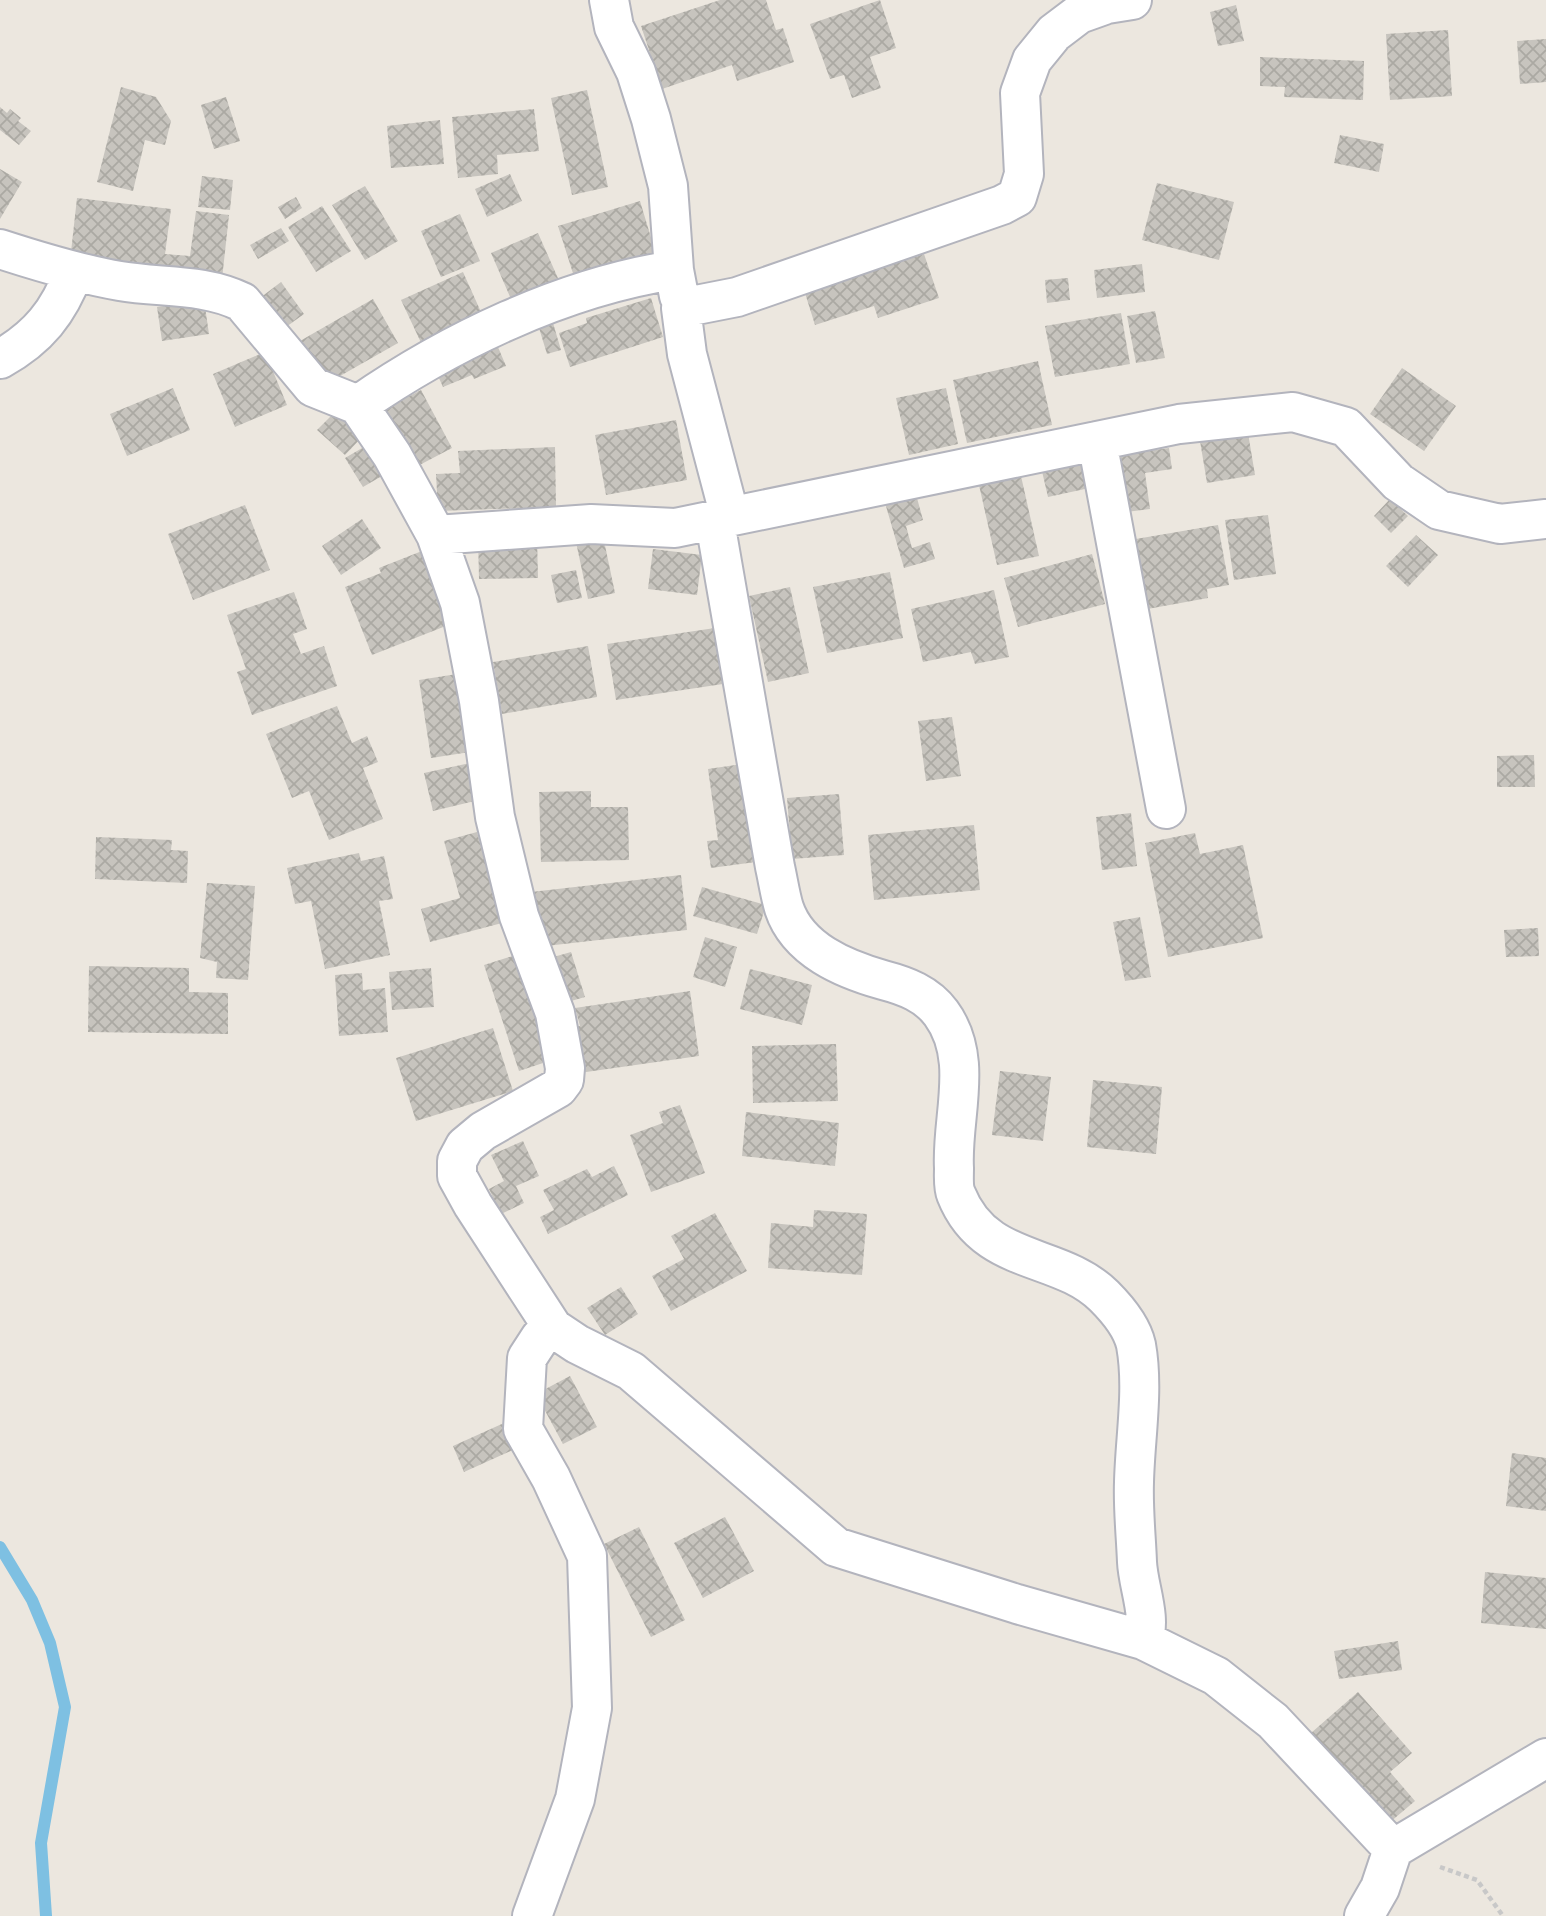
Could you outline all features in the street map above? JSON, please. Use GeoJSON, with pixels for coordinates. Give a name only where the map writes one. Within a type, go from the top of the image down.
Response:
{"type":"FeatureCollection","features":[{"type":"Feature","properties":{"kind":"street"},"geometry":{"type":"LineString","coordinates":[[609,0],[614,27],[636,72],[651,119],[668,186],[674,270],[687,354],[722,519],[775,867],[784,909],[793,927],[812,947],[836,963],[865,975],[901,984],[925,996],[942,1014],[955,1040],[961,1077],[953,1149],[955,1193],[969,1217],[992,1241],[1028,1259],[1069,1272],[1092,1285],[1106,1297],[1125,1321],[1136,1343],[1139,1388],[1134,1486],[1138,1572],[1147,1630],[1143,1640]]}},
{"type":"Feature","properties":{"kind":"street"},"geometry":{"type":"LineString","coordinates":[[681,308],[737,297],[1002,205],[1017,197],[1024,174],[1020,93],[1032,60],[1054,33],[1079,14],[1107,4],[1132,0]]}},
{"type":"Feature","properties":{"kind":"street"},"geometry":{"type":"LineString","coordinates":[[0,249],[74,271],[122,281],[198,288],[226,294],[242,302],[313,387],[358,405],[392,455],[436,535],[460,603],[479,701],[495,817],[519,916],[555,1013],[565,1068],[564,1080],[558,1088],[483,1131],[465,1146],[457,1161],[457,1176],[553,1328],[577,1344],[631,1371],[836,1547],[1143,1640],[1216,1675],[1273,1721],[1393,1849]]}},
{"type":"Feature","properties":{"kind":"street"},"geometry":{"type":"LineString","coordinates":[[358,405],[406,372],[467,340],[567,296],[674,270]]}},
{"type":"Feature","properties":{"kind":"street"},"geometry":{"type":"LineString","coordinates":[[0,359],[32,336],[52,317],[67,291],[74,271]]}},
{"type":"Feature","properties":{"kind":"street"},"geometry":{"type":"LineString","coordinates":[[436,535],[591,524],[675,528],[1179,424],[1293,412],[1346,427],[1398,482],[1438,510],[1500,524],[1546,519]]}},
{"type":"Feature","properties":{"kind":"street"},"geometry":{"type":"LineString","coordinates":[[1097,441],[1166,809]]}},
{"type":"Feature","properties":{"kind":"street"},"geometry":{"type":"LineString","coordinates":[[532,1916],[575,1799],[592,1708],[587,1556],[551,1478],[523,1429],[527,1358],[540,1338],[553,1328]]}},
{"type":"Feature","properties":{"kind":"street"},"geometry":{"type":"LineString","coordinates":[[1364,1916],[1380,1888],[1393,1849],[1546,1758]]}},
{"type":"Feature","properties":{"kind":"path"},"geometry":{"type":"LineString","coordinates":[[1393,1849],[1477,1880],[1503,1916]]}},
{"type":"Feature","properties":{"kind":"building"},"geometry":{"type":"Polygon","coordinates":[[[720,0],[766,0],[776,30],[783,28],[794,62],[737,81],[732,65],[662,89],[641,26],[720,0]]]}},
{"type":"Feature","properties":{"kind":"building"},"geometry":{"type":"Polygon","coordinates":[[[880,0],[896,48],[870,57],[881,88],[852,98],[844,75],[830,79],[810,24],[880,0]]]}},
{"type":"Feature","properties":{"kind":"building"},"geometry":{"type":"Polygon","coordinates":[[[1236,5],[1244,41],[1218,46],[1210,12],[1236,5]]]}},
{"type":"Feature","properties":{"kind":"building"},"geometry":{"type":"Polygon","coordinates":[[[1448,30],[1452,96],[1390,100],[1386,34],[1448,30]]]}},
{"type":"Feature","properties":{"kind":"building"},"geometry":{"type":"Polygon","coordinates":[[[1546,39],[1546,82],[1520,84],[1517,41],[1546,39]]]}},
{"type":"Feature","properties":{"kind":"building"},"geometry":{"type":"Polygon","coordinates":[[[1260,57],[1364,61],[1363,100],[1284,97],[1285,87],[1260,86],[1260,57]]]}},
{"type":"Feature","properties":{"kind":"building"},"geometry":{"type":"Polygon","coordinates":[[[121,87],[156,97],[171,121],[165,145],[145,140],[133,191],[97,182],[121,87]]]}},
{"type":"Feature","properties":{"kind":"building"},"geometry":{"type":"Polygon","coordinates":[[[587,90],[608,187],[572,195],[551,98],[587,90]]]}},
{"type":"Feature","properties":{"kind":"building"},"geometry":{"type":"Polygon","coordinates":[[[226,97],[240,141],[214,149],[201,105],[226,97]]]}},
{"type":"Feature","properties":{"kind":"building"},"geometry":{"type":"Polygon","coordinates":[[[0,107],[7,113],[10,109],[21,118],[18,121],[31,131],[19,145],[0,130],[0,107]]]}},
{"type":"Feature","properties":{"kind":"building"},"geometry":{"type":"Polygon","coordinates":[[[534,109],[539,151],[497,155],[498,174],[458,178],[452,117],[534,109]]]}},
{"type":"Feature","properties":{"kind":"building"},"geometry":{"type":"Polygon","coordinates":[[[440,120],[444,164],[391,168],[387,126],[440,120]]]}},
{"type":"Feature","properties":{"kind":"building"},"geometry":{"type":"Polygon","coordinates":[[[1340,135],[1384,144],[1379,172],[1334,163],[1340,135]]]}},
{"type":"Feature","properties":{"kind":"building"},"geometry":{"type":"Polygon","coordinates":[[[0,169],[22,182],[0,219],[0,169]]]}},
{"type":"Feature","properties":{"kind":"building"},"geometry":{"type":"Polygon","coordinates":[[[510,174],[522,201],[487,217],[475,189],[510,174]]]}},
{"type":"Feature","properties":{"kind":"building"},"geometry":{"type":"Polygon","coordinates":[[[202,176],[233,180],[230,210],[198,207],[202,176]]]}},
{"type":"Feature","properties":{"kind":"building"},"geometry":{"type":"Polygon","coordinates":[[[1157,183],[1234,202],[1219,260],[1142,240],[1157,183]]]}},
{"type":"Feature","properties":{"kind":"building"},"geometry":{"type":"Polygon","coordinates":[[[365,186],[398,241],[365,260],[332,205],[365,186]]]}},
{"type":"Feature","properties":{"kind":"building"},"geometry":{"type":"Polygon","coordinates":[[[296,197],[302,208],[285,219],[278,207],[296,197]]]}},
{"type":"Feature","properties":{"kind":"building"},"geometry":{"type":"Polygon","coordinates":[[[77,198],[171,209],[165,254],[190,256],[196,211],[229,215],[222,279],[70,261],[77,198]]]}},
{"type":"Feature","properties":{"kind":"building"},"geometry":{"type":"Polygon","coordinates":[[[640,201],[658,261],[577,286],[558,226],[640,201]]]}},
{"type":"Feature","properties":{"kind":"building"},"geometry":{"type":"Polygon","coordinates":[[[322,206],[351,251],[316,272],[288,227],[322,206]]]}},
{"type":"Feature","properties":{"kind":"building"},"geometry":{"type":"Polygon","coordinates":[[[460,214],[480,261],[441,277],[421,231],[460,214]]]}},
{"type":"Feature","properties":{"kind":"building"},"geometry":{"type":"Polygon","coordinates":[[[281,228],[289,241],[258,259],[250,245],[281,228]]]}},
{"type":"Feature","properties":{"kind":"building"},"geometry":{"type":"Polygon","coordinates":[[[538,233],[561,285],[514,306],[491,253],[538,233]]]}},
{"type":"Feature","properties":{"kind":"building"},"geometry":{"type":"Polygon","coordinates":[[[924,254],[939,298],[878,318],[874,306],[815,325],[805,293],[924,254]]]}},
{"type":"Feature","properties":{"kind":"building"},"geometry":{"type":"Polygon","coordinates":[[[1142,264],[1145,292],[1097,298],[1094,270],[1142,264]]]}},
{"type":"Feature","properties":{"kind":"building"},"geometry":{"type":"Polygon","coordinates":[[[463,272],[485,321],[424,349],[401,300],[463,272]]]}},
{"type":"Feature","properties":{"kind":"building"},"geometry":{"type":"Polygon","coordinates":[[[1068,278],[1070,300],[1047,303],[1045,280],[1068,278]]]}},
{"type":"Feature","properties":{"kind":"building"},"geometry":{"type":"Polygon","coordinates":[[[281,282],[304,314],[279,332],[256,301],[281,282]]]}},
{"type":"Feature","properties":{"kind":"building"},"geometry":{"type":"Polygon","coordinates":[[[651,298],[663,337],[570,367],[559,333],[587,323],[586,318],[651,298]]]}},
{"type":"Feature","properties":{"kind":"building"},"geometry":{"type":"Polygon","coordinates":[[[373,299],[398,343],[326,384],[300,341],[373,299]]]}},
{"type":"Feature","properties":{"kind":"building"},"geometry":{"type":"Polygon","coordinates":[[[204,300],[209,334],[162,341],[157,307],[204,300]]]}},
{"type":"Feature","properties":{"kind":"building"},"geometry":{"type":"Polygon","coordinates":[[[1155,311],[1165,358],[1136,363],[1127,316],[1155,311]]]}},
{"type":"Feature","properties":{"kind":"building"},"geometry":{"type":"Polygon","coordinates":[[[1121,313],[1130,364],[1055,377],[1045,326],[1121,313]]]}},
{"type":"Feature","properties":{"kind":"building"},"geometry":{"type":"Polygon","coordinates":[[[553,323],[561,350],[547,354],[539,328],[553,323]]]}},
{"type":"Feature","properties":{"kind":"building"},"geometry":{"type":"Polygon","coordinates":[[[495,340],[506,366],[474,379],[472,375],[443,387],[434,367],[495,340]]]}},
{"type":"Feature","properties":{"kind":"building"},"geometry":{"type":"Polygon","coordinates":[[[265,352],[287,405],[235,427],[213,374],[265,352]]]}},
{"type":"Feature","properties":{"kind":"building"},"geometry":{"type":"Polygon","coordinates":[[[1038,361],[1052,425],[967,443],[953,380],[1038,361]]]}},
{"type":"Feature","properties":{"kind":"building"},"geometry":{"type":"Polygon","coordinates":[[[1402,368],[1456,406],[1424,451],[1370,414],[1402,368]]]}},
{"type":"Feature","properties":{"kind":"building"},"geometry":{"type":"Polygon","coordinates":[[[173,388],[190,430],[127,456],[110,414],[173,388]]]}},
{"type":"Feature","properties":{"kind":"building"},"geometry":{"type":"Polygon","coordinates":[[[946,388],[958,444],[909,455],[896,398],[946,388]]]}},
{"type":"Feature","properties":{"kind":"building"},"geometry":{"type":"Polygon","coordinates":[[[421,390],[452,448],[410,470],[379,412],[421,390]]]}},
{"type":"Feature","properties":{"kind":"building"},"geometry":{"type":"Polygon","coordinates":[[[337,410],[364,435],[345,455],[317,430],[337,410]]]}},
{"type":"Feature","properties":{"kind":"building"},"geometry":{"type":"Polygon","coordinates":[[[676,420],[687,480],[606,495],[595,435],[676,420]]]}},
{"type":"Feature","properties":{"kind":"building"},"geometry":{"type":"Polygon","coordinates":[[[1248,433],[1255,475],[1207,483],[1200,441],[1248,433]]]}},
{"type":"Feature","properties":{"kind":"building"},"geometry":{"type":"Polygon","coordinates":[[[369,444],[387,473],[363,487],[345,458],[369,444]]]}},
{"type":"Feature","properties":{"kind":"building"},"geometry":{"type":"Polygon","coordinates":[[[555,447],[556,507],[438,511],[436,474],[460,473],[458,451],[555,447]]]}},
{"type":"Feature","properties":{"kind":"building"},"geometry":{"type":"Polygon","coordinates":[[[1169,448],[1172,469],[1145,473],[1150,509],[1118,513],[1111,456],[1169,448]]]}},
{"type":"Feature","properties":{"kind":"building"},"geometry":{"type":"Polygon","coordinates":[[[1088,458],[1094,487],[1048,497],[1041,467],[1088,458]]]}},
{"type":"Feature","properties":{"kind":"building"},"geometry":{"type":"Polygon","coordinates":[[[1021,476],[1039,556],[997,565],[979,485],[1021,476]]]}},
{"type":"Feature","properties":{"kind":"building"},"geometry":{"type":"Polygon","coordinates":[[[914,487],[923,520],[906,526],[912,548],[930,542],[935,559],[904,568],[883,496],[914,487]]]}},
{"type":"Feature","properties":{"kind":"building"},"geometry":{"type":"Polygon","coordinates":[[[1390,499],[1408,516],[1391,533],[1374,516],[1390,499]]]}},
{"type":"Feature","properties":{"kind":"building"},"geometry":{"type":"Polygon","coordinates":[[[245,505],[270,570],[193,600],[168,534],[245,505]]]}},
{"type":"Feature","properties":{"kind":"building"},"geometry":{"type":"Polygon","coordinates":[[[1268,515],[1276,574],[1234,580],[1225,520],[1268,515]]]}},
{"type":"Feature","properties":{"kind":"building"},"geometry":{"type":"Polygon","coordinates":[[[362,519],[381,548],[341,575],[322,546],[362,519]]]}},
{"type":"Feature","properties":{"kind":"building"},"geometry":{"type":"Polygon","coordinates":[[[1218,525],[1229,585],[1207,589],[1208,598],[1142,610],[1130,540],[1218,525]]]}},
{"type":"Feature","properties":{"kind":"building"},"geometry":{"type":"Polygon","coordinates":[[[1416,535],[1438,555],[1408,587],[1386,566],[1416,535]]]}},
{"type":"Feature","properties":{"kind":"building"},"geometry":{"type":"Polygon","coordinates":[[[603,536],[615,593],[588,599],[576,542],[603,536]]]}},
{"type":"Feature","properties":{"kind":"building"},"geometry":{"type":"Polygon","coordinates":[[[537,537],[538,578],[479,579],[478,538],[537,537]]]}},
{"type":"Feature","properties":{"kind":"building"},"geometry":{"type":"Polygon","coordinates":[[[427,549],[456,622],[372,655],[345,587],[381,573],[379,568],[427,549]]]}},
{"type":"Feature","properties":{"kind":"building"},"geometry":{"type":"Polygon","coordinates":[[[653,549],[702,555],[697,595],[648,589],[653,549]]]}},
{"type":"Feature","properties":{"kind":"building"},"geometry":{"type":"Polygon","coordinates":[[[1092,554],[1105,604],[1018,627],[1004,578],[1092,554]]]}},
{"type":"Feature","properties":{"kind":"building"},"geometry":{"type":"Polygon","coordinates":[[[576,570],[582,598],[557,603],[551,575],[576,570]]]}},
{"type":"Feature","properties":{"kind":"building"},"geometry":{"type":"Polygon","coordinates":[[[890,572],[903,638],[827,653],[813,587],[890,572]]]}},
{"type":"Feature","properties":{"kind":"building"},"geometry":{"type":"Polygon","coordinates":[[[790,587],[809,673],[768,682],[749,596],[790,587]]]}},
{"type":"Feature","properties":{"kind":"building"},"geometry":{"type":"Polygon","coordinates":[[[994,590],[1009,657],[975,664],[971,652],[923,662],[911,609],[994,590]]]}},
{"type":"Feature","properties":{"kind":"building"},"geometry":{"type":"Polygon","coordinates":[[[294,592],[307,629],[293,634],[301,654],[324,646],[337,686],[252,715],[237,672],[246,669],[227,615],[294,592]]]}},
{"type":"Feature","properties":{"kind":"building"},"geometry":{"type":"Polygon","coordinates":[[[715,628],[723,684],[616,700],[607,644],[715,628]]]}},
{"type":"Feature","properties":{"kind":"building"},"geometry":{"type":"Polygon","coordinates":[[[588,646],[597,697],[502,714],[493,662],[588,646]]]}},
{"type":"Feature","properties":{"kind":"building"},"geometry":{"type":"Polygon","coordinates":[[[457,674],[470,752],[431,758],[419,680],[457,674]]]}},
{"type":"Feature","properties":{"kind":"building"},"geometry":{"type":"Polygon","coordinates":[[[337,706],[352,743],[367,736],[378,762],[363,768],[383,819],[329,840],[309,791],[292,798],[266,734],[337,706]]]}},
{"type":"Feature","properties":{"kind":"building"},"geometry":{"type":"Polygon","coordinates":[[[952,717],[961,776],[926,781],[918,721],[952,717]]]}},
{"type":"Feature","properties":{"kind":"building"},"geometry":{"type":"Polygon","coordinates":[[[1534,755],[1535,787],[1497,787],[1497,756],[1534,755]]]}},
{"type":"Feature","properties":{"kind":"building"},"geometry":{"type":"Polygon","coordinates":[[[470,763],[479,800],[433,811],[424,773],[470,763]]]}},
{"type":"Feature","properties":{"kind":"building"},"geometry":{"type":"Polygon","coordinates":[[[749,763],[763,861],[711,868],[707,841],[718,840],[708,769],[749,763]]]}},
{"type":"Feature","properties":{"kind":"building"},"geometry":{"type":"Polygon","coordinates":[[[591,791],[591,807],[628,807],[629,860],[541,862],[539,792],[591,791]]]}},
{"type":"Feature","properties":{"kind":"building"},"geometry":{"type":"Polygon","coordinates":[[[839,794],[844,855],[792,859],[787,798],[839,794]]]}},
{"type":"Feature","properties":{"kind":"building"},"geometry":{"type":"Polygon","coordinates":[[[1131,813],[1137,866],[1102,870],[1096,817],[1131,813]]]}},
{"type":"Feature","properties":{"kind":"building"},"geometry":{"type":"Polygon","coordinates":[[[974,825],[980,890],[874,900],[868,835],[974,825]]]}},
{"type":"Feature","properties":{"kind":"building"},"geometry":{"type":"Polygon","coordinates":[[[477,832],[502,923],[430,942],[421,909],[460,898],[444,841],[477,832]]]}},
{"type":"Feature","properties":{"kind":"building"},"geometry":{"type":"Polygon","coordinates":[[[1195,833],[1200,854],[1243,845],[1263,938],[1168,957],[1145,843],[1195,833]]]}},
{"type":"Feature","properties":{"kind":"building"},"geometry":{"type":"Polygon","coordinates":[[[96,837],[172,840],[171,850],[188,851],[187,883],[95,879],[96,837]]]}},
{"type":"Feature","properties":{"kind":"building"},"geometry":{"type":"Polygon","coordinates":[[[359,853],[361,861],[384,856],[393,899],[379,901],[390,955],[325,969],[311,901],[295,904],[287,868],[359,853]]]}},
{"type":"Feature","properties":{"kind":"building"},"geometry":{"type":"Polygon","coordinates":[[[681,875],[687,930],[537,947],[531,892],[681,875]]]}},
{"type":"Feature","properties":{"kind":"building"},"geometry":{"type":"Polygon","coordinates":[[[207,883],[255,886],[248,980],[216,978],[217,962],[200,958],[207,883]]]}},
{"type":"Feature","properties":{"kind":"building"},"geometry":{"type":"Polygon","coordinates":[[[702,887],[766,905],[757,934],[693,916],[702,887]]]}},
{"type":"Feature","properties":{"kind":"building"},"geometry":{"type":"Polygon","coordinates":[[[1140,917],[1151,977],[1125,981],[1113,922],[1140,917]]]}},
{"type":"Feature","properties":{"kind":"building"},"geometry":{"type":"Polygon","coordinates":[[[1538,928],[1539,956],[1506,957],[1504,930],[1538,928]]]}},
{"type":"Feature","properties":{"kind":"building"},"geometry":{"type":"Polygon","coordinates":[[[705,937],[737,947],[725,987],[693,977],[705,937]]]}},
{"type":"Feature","properties":{"kind":"building"},"geometry":{"type":"Polygon","coordinates":[[[571,952],[585,997],[564,1003],[550,958],[571,952]]]}},
{"type":"Feature","properties":{"kind":"building"},"geometry":{"type":"Polygon","coordinates":[[[522,953],[558,1058],[519,1071],[484,965],[522,953]]]}},
{"type":"Feature","properties":{"kind":"building"},"geometry":{"type":"Polygon","coordinates":[[[89,966],[189,968],[189,992],[228,993],[228,1034],[88,1032],[89,966]]]}},
{"type":"Feature","properties":{"kind":"building"},"geometry":{"type":"Polygon","coordinates":[[[431,968],[434,1007],[392,1010],[389,972],[431,968]]]}},
{"type":"Feature","properties":{"kind":"building"},"geometry":{"type":"Polygon","coordinates":[[[750,969],[812,985],[802,1025],[740,1009],[750,969]]]}},
{"type":"Feature","properties":{"kind":"building"},"geometry":{"type":"Polygon","coordinates":[[[362,973],[363,990],[385,988],[388,1032],[339,1036],[335,975],[362,973]]]}},
{"type":"Feature","properties":{"kind":"building"},"geometry":{"type":"Polygon","coordinates":[[[690,991],[699,1056],[572,1074],[565,1027],[580,1026],[575,1008],[690,991]]]}},
{"type":"Feature","properties":{"kind":"building"},"geometry":{"type":"Polygon","coordinates":[[[493,1028],[513,1091],[416,1121],[396,1058],[493,1028]]]}},
{"type":"Feature","properties":{"kind":"building"},"geometry":{"type":"Polygon","coordinates":[[[836,1044],[838,1101],[753,1103],[752,1046],[836,1044]]]}},
{"type":"Feature","properties":{"kind":"building"},"geometry":{"type":"Polygon","coordinates":[[[1000,1071],[1051,1077],[1043,1141],[992,1135],[1000,1071]]]}},
{"type":"Feature","properties":{"kind":"building"},"geometry":{"type":"Polygon","coordinates":[[[1093,1080],[1162,1087],[1156,1154],[1087,1147],[1093,1080]]]}},
{"type":"Feature","properties":{"kind":"building"},"geometry":{"type":"Polygon","coordinates":[[[680,1105],[705,1173],[651,1192],[630,1135],[663,1123],[659,1112],[680,1105]]]}},
{"type":"Feature","properties":{"kind":"building"},"geometry":{"type":"Polygon","coordinates":[[[746,1112],[839,1123],[835,1166],[742,1156],[746,1112]]]}},
{"type":"Feature","properties":{"kind":"building"},"geometry":{"type":"Polygon","coordinates":[[[523,1141],[539,1176],[516,1186],[524,1203],[501,1214],[489,1189],[504,1181],[491,1155],[523,1141]]]}},
{"type":"Feature","properties":{"kind":"building"},"geometry":{"type":"Polygon","coordinates":[[[614,1166],[628,1195],[548,1234],[540,1217],[554,1210],[543,1190],[587,1169],[592,1177],[614,1166]]]}},
{"type":"Feature","properties":{"kind":"building"},"geometry":{"type":"Polygon","coordinates":[[[814,1210],[867,1214],[862,1275],[768,1268],[771,1223],[813,1227],[814,1210]]]}},
{"type":"Feature","properties":{"kind":"building"},"geometry":{"type":"Polygon","coordinates":[[[715,1213],[747,1271],[671,1311],[652,1276],[684,1259],[671,1236],[715,1213]]]}},
{"type":"Feature","properties":{"kind":"building"},"geometry":{"type":"Polygon","coordinates":[[[621,1287],[638,1314],[605,1335],[587,1308],[621,1287]]]}},
{"type":"Feature","properties":{"kind":"building"},"geometry":{"type":"Polygon","coordinates":[[[570,1376],[597,1427],[563,1444],[536,1394],[570,1376]]]}},
{"type":"Feature","properties":{"kind":"building"},"geometry":{"type":"Polygon","coordinates":[[[504,1423],[515,1449],[464,1472],[453,1446],[504,1423]]]}},
{"type":"Feature","properties":{"kind":"building"},"geometry":{"type":"Polygon","coordinates":[[[1512,1453],[1546,1458],[1546,1511],[1506,1506],[1512,1453]]]}},
{"type":"Feature","properties":{"kind":"building"},"geometry":{"type":"Polygon","coordinates":[[[725,1517],[754,1571],[703,1598],[674,1543],[725,1517]]]}},
{"type":"Feature","properties":{"kind":"building"},"geometry":{"type":"Polygon","coordinates":[[[639,1527],[685,1620],[651,1637],[604,1544],[639,1527]]]}},
{"type":"Feature","properties":{"kind":"building"},"geometry":{"type":"Polygon","coordinates":[[[1485,1572],[1546,1578],[1546,1629],[1481,1623],[1485,1572]]]}},
{"type":"Feature","properties":{"kind":"building"},"geometry":{"type":"Polygon","coordinates":[[[1398,1641],[1402,1670],[1339,1679],[1334,1651],[1398,1641]]]}},
{"type":"Feature","properties":{"kind":"building"},"geometry":{"type":"Polygon","coordinates":[[[1358,1692],[1412,1753],[1390,1772],[1415,1801],[1389,1823],[1311,1733],[1358,1692]]]}},
{"type":"Feature","properties":{"kind":"waterway"},"geometry":{"type":"LineString","coordinates":[[0,1547],[32,1600],[50,1643],[65,1707],[41,1843],[46,1916]]}}]}
